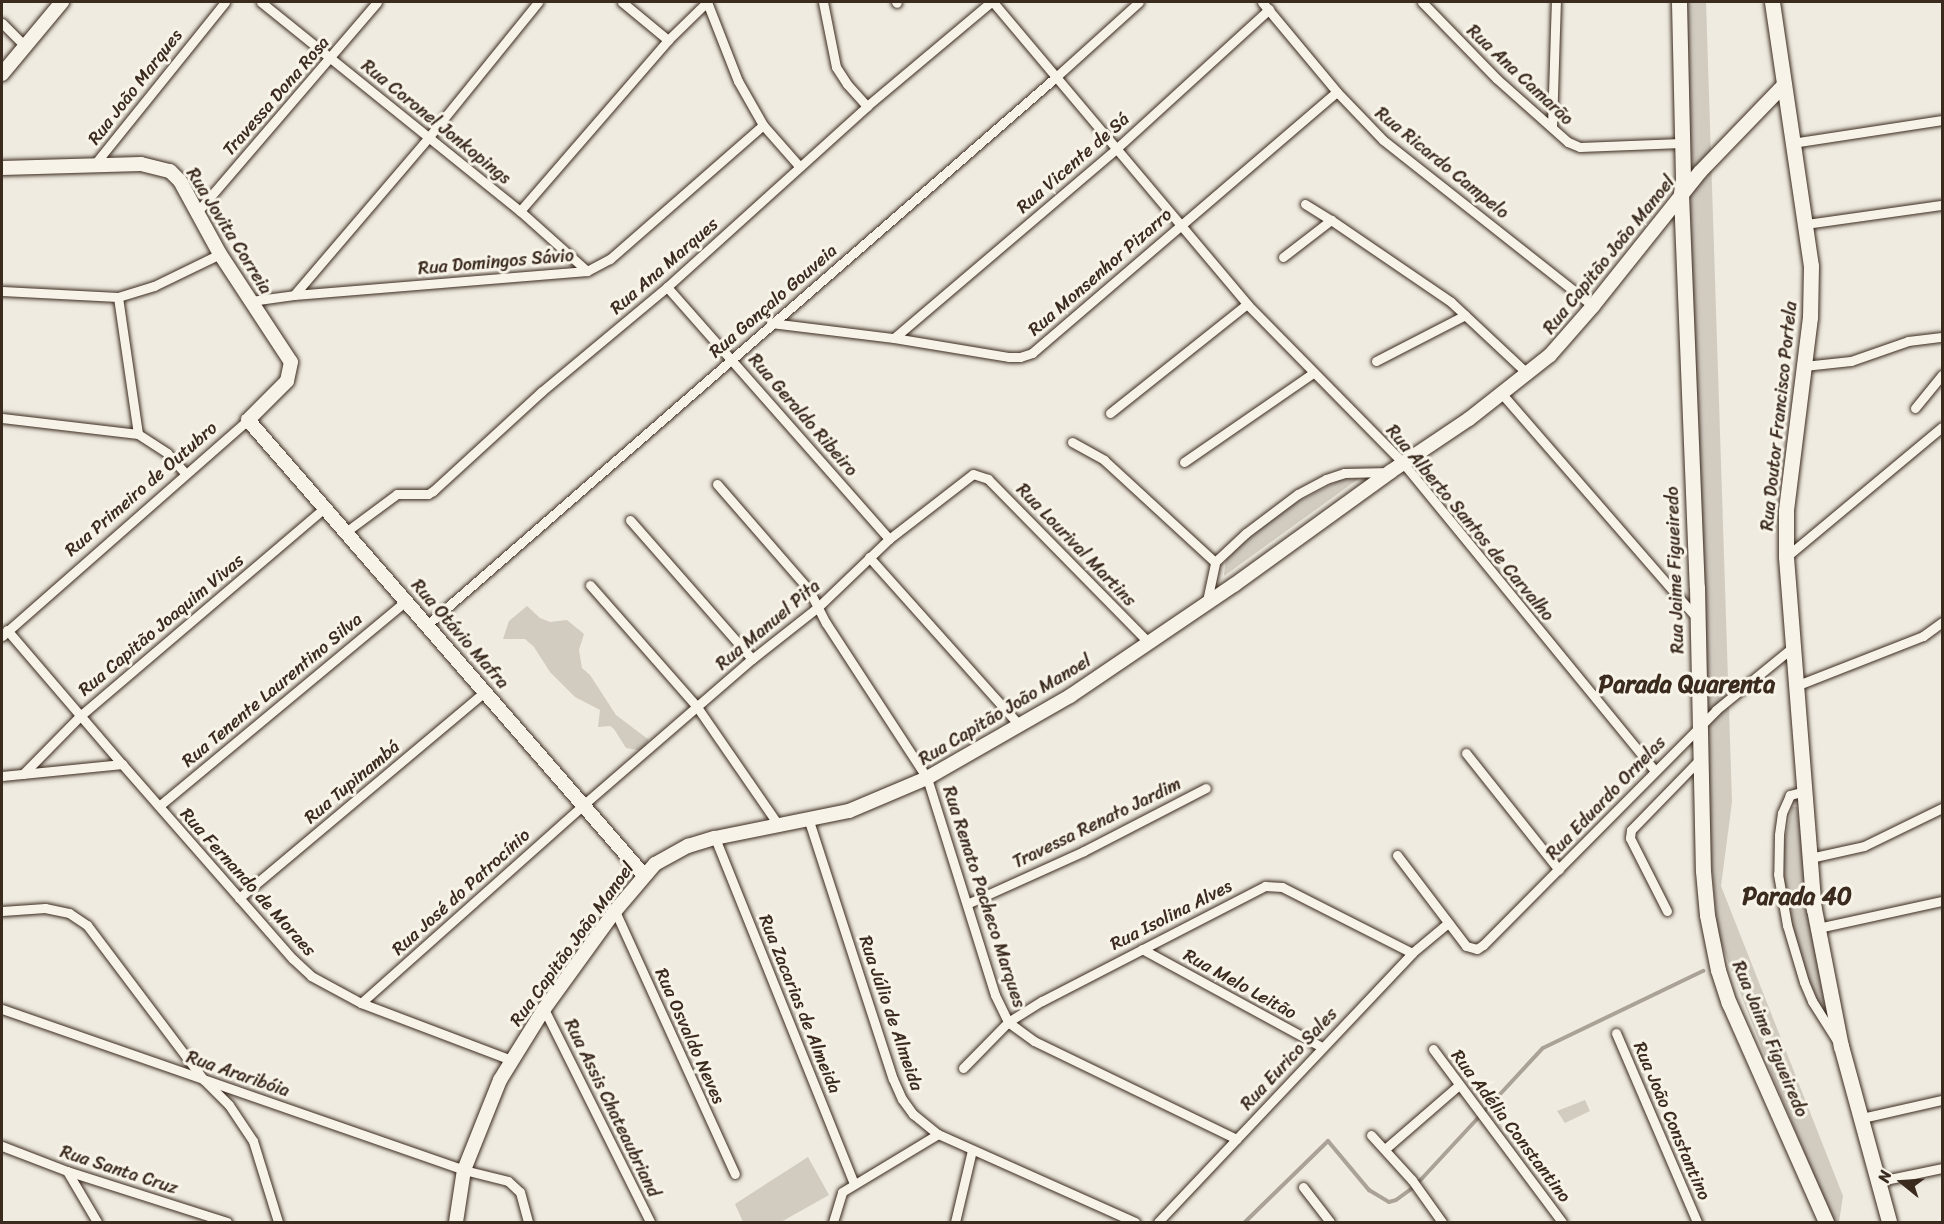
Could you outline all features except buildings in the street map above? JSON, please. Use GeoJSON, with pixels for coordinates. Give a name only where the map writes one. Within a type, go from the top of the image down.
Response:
{"type":"FeatureCollection","features":[{"type":"Feature","properties":{"kind":"main road"},"geometry":{"type":"LineString","coordinates":[[2,74],[62,2]]}},
{"type":"Feature","properties":{"kind":"main road","name":"Rua Jaime Figueiredo"},"geometry":{"type":"LineString","coordinates":[[1680,2],[1681,194],[1701,724],[1703,871],[1707,915],[1718,970],[1729,1003],[1826,1222]]}},
{"type":"Feature","properties":{"kind":"main road","name":"Rua Doutor Francisco Portela"},"geometry":{"type":"LineString","coordinates":[[1772,2],[1783,86],[1806,224],[1811,287],[1804,366],[1789,476],[1786,557],[1810,858],[1818,928],[1841,1046],[1880,1181],[1889,1222]]}},
{"type":"Feature","properties":{"kind":"main road","name":"Rua Capitão João Manoel"},"geometry":{"type":"LineString","coordinates":[[456,1222],[464,1170],[486,1110],[511,1060],[544,1009],[643,874],[670,854],[715,838],[809,821],[867,806],[927,778],[1091,683],[1207,601],[1273,558],[1390,472],[1447,435],[1528,374],[1573,331],[1681,194],[1741,127],[1783,86]]}},
{"type":"Feature","properties":{"kind":"main road","name":"Rua Jovita Correia"},"geometry":{"type":"LineString","coordinates":[[2,168],[141,164],[170,171],[180,181],[220,254],[291,362]]}},
{"type":"Feature","properties":{"kind":"main road","name":"Rua Primeiro de Outubro"},"geometry":{"type":"LineString","coordinates":[[248,420],[287,381],[291,362]]}},
{"type":"Feature","properties":{"kind":"main road","name":"Rua Otávio Mafra"},"geometry":{"type":"LineString","coordinates":[[248,420],[428,624],[582,806],[643,874]]}},
{"type":"Feature","properties":{"kind":"street","name":"Rua João Marques"},"geometry":{"type":"LineString","coordinates":[[94,165],[225,2]]}},
{"type":"Feature","properties":{"kind":"street","name":"Rua Coronel Jonkopings"},"geometry":{"type":"LineString","coordinates":[[261,2],[520,211],[587,271]]}},
{"type":"Feature","properties":{"kind":"street","name":"Travessa Dona Rosa"},"geometry":{"type":"LineString","coordinates":[[198,211],[377,2]]}},
{"type":"Feature","properties":{"kind":"street"},"geometry":{"type":"LineString","coordinates":[[294,295],[428,138],[538,2]]}},
{"type":"Feature","properties":{"kind":"street"},"geometry":{"type":"LineString","coordinates":[[622,2],[668,40]]}},
{"type":"Feature","properties":{"kind":"street"},"geometry":{"type":"LineString","coordinates":[[520,211],[668,40],[707,2],[728,59],[763,125],[799,166]]}},
{"type":"Feature","properties":{"kind":"street"},"geometry":{"type":"LineString","coordinates":[[823,2],[837,67],[847,84],[867,106]]}},
{"type":"Feature","properties":{"kind":"street","name":"Rua Ana Marques"},"geometry":{"type":"LineString","coordinates":[[347,531],[397,494],[428,494],[434,491],[522,409],[668,287],[867,106],[992,2]]}},
{"type":"Feature","properties":{"kind":"street","name":"Rua Alberto Santos de Carvalho"},"geometry":{"type":"LineString","coordinates":[[992,2],[1057,76],[1247,304],[1403,463],[1655,771]]}},
{"type":"Feature","properties":{"kind":"street","name":"Rua Gonçalo Gouveia"},"geometry":{"type":"LineString","coordinates":[[428,624],[1139,2]]}},
{"type":"Feature","properties":{"kind":"street","name":"Rua Ricardo Campelo"},"geometry":{"type":"LineString","coordinates":[[1262,2],[1337,92],[1383,141],[1593,306]]}},
{"type":"Feature","properties":{"kind":"street","name":"Rua Ana Camarão"},"geometry":{"type":"LineString","coordinates":[[1422,2],[1497,79],[1568,142],[1580,147],[1681,143]]}},
{"type":"Feature","properties":{"kind":"street"},"geometry":{"type":"LineString","coordinates":[[1552,126],[1556,2]]}},
{"type":"Feature","properties":{"kind":"street","name":"Rua Vicente de Sá"},"geometry":{"type":"LineString","coordinates":[[894,338],[1117,148],[1269,9]]}},
{"type":"Feature","properties":{"kind":"street"},"geometry":{"type":"LineString","coordinates":[[2,23],[25,46]]}},
{"type":"Feature","properties":{"kind":"street","name":"Rua Monsenhor Pizarro"},"geometry":{"type":"LineString","coordinates":[[771,323],[894,338],[1009,357],[1026,355],[1041,345],[1337,92]]}},
{"type":"Feature","properties":{"kind":"street"},"geometry":{"type":"LineString","coordinates":[[1792,143],[1942,120]]}},
{"type":"Feature","properties":{"kind":"street","name":"Rua Domingos Sávio"},"geometry":{"type":"LineString","coordinates":[[251,301],[294,295],[587,271],[610,259],[763,125]]}},
{"type":"Feature","properties":{"kind":"street"},"geometry":{"type":"LineString","coordinates":[[1305,204],[1442,295],[1528,374]]}},
{"type":"Feature","properties":{"kind":"street"},"geometry":{"type":"LineString","coordinates":[[1806,224],[1942,205]]}},
{"type":"Feature","properties":{"kind":"street"},"geometry":{"type":"LineString","coordinates":[[1283,257],[1331,220]]}},
{"type":"Feature","properties":{"kind":"street"},"geometry":{"type":"LineString","coordinates":[[2,291],[118,297],[154,286],[220,254]]}},
{"type":"Feature","properties":{"kind":"street","name":"Rua Geraldo Ribeiro"},"geometry":{"type":"LineString","coordinates":[[668,287],[889,539]]}},
{"type":"Feature","properties":{"kind":"street"},"geometry":{"type":"LineString","coordinates":[[118,297],[138,434]]}},
{"type":"Feature","properties":{"kind":"street"},"geometry":{"type":"LineString","coordinates":[[1110,413],[1247,304]]}},
{"type":"Feature","properties":{"kind":"street"},"geometry":{"type":"LineString","coordinates":[[1376,361],[1465,315]]}},
{"type":"Feature","properties":{"kind":"street"},"geometry":{"type":"LineString","coordinates":[[1804,366],[1851,361],[1908,341],[1942,337]]}},
{"type":"Feature","properties":{"kind":"street"},"geometry":{"type":"LineString","coordinates":[[1184,462],[1313,373]]}},
{"type":"Feature","properties":{"kind":"street"},"geometry":{"type":"LineString","coordinates":[[1915,408],[1942,375]]}},
{"type":"Feature","properties":{"kind":"street"},"geometry":{"type":"LineString","coordinates":[[1502,394],[1696,617]]}},
{"type":"Feature","properties":{"kind":"street"},"geometry":{"type":"LineString","coordinates":[[2,418],[138,434],[167,453],[185,473]]}},
{"type":"Feature","properties":{"kind":"street","name":"Rua Primeiro de Outubro"},"geometry":{"type":"LineString","coordinates":[[4,633],[248,420]]}},
{"type":"Feature","properties":{"kind":"street"},"geometry":{"type":"LineString","coordinates":[[1786,557],[1942,427]]}},
{"type":"Feature","properties":{"kind":"street"},"geometry":{"type":"LineString","coordinates":[[1072,442],[1104,460],[1215,562]]}},
{"type":"Feature","properties":{"kind":"street"},"geometry":{"type":"LineString","coordinates":[[1207,601],[1215,562],[1246,533],[1280,507],[1326,479],[1357,471],[1390,472]]}},
{"type":"Feature","properties":{"kind":"street","name":"Rua Manuel Pita"},"geometry":{"type":"LineString","coordinates":[[582,806],[752,659],[818,607],[889,539],[965,477],[978,474]]}},
{"type":"Feature","properties":{"kind":"street","name":"Rua Lourival Martins"},"geometry":{"type":"LineString","coordinates":[[978,474],[988,480],[1148,642]]}},
{"type":"Feature","properties":{"kind":"street","name":"Rua Renato Pacheco Marques"},"geometry":{"type":"LineString","coordinates":[[717,484],[799,577],[927,778],[969,903],[995,994],[1008,1022],[1034,1041],[1237,1138]]}},
{"type":"Feature","properties":{"kind":"street","name":"Rua Capitão Joaquim Vivas"},"geometry":{"type":"LineString","coordinates":[[23,774],[80,716],[326,507]]}},
{"type":"Feature","properties":{"kind":"street"},"geometry":{"type":"LineString","coordinates":[[630,520],[752,659]]}},
{"type":"Feature","properties":{"kind":"street"},"geometry":{"type":"LineString","coordinates":[[869,557],[1020,726]]}},
{"type":"Feature","properties":{"kind":"street"},"geometry":{"type":"LineString","coordinates":[[590,585],[697,707],[779,826]]}},
{"type":"Feature","properties":{"kind":"street","name":"Rua Tenente Laurentino Silva"},"geometry":{"type":"LineString","coordinates":[[159,806],[407,600]]}},
{"type":"Feature","properties":{"kind":"street"},"geometry":{"type":"LineString","coordinates":[[1798,685],[1923,636],[1942,622]]}},
{"type":"Feature","properties":{"kind":"street","name":"Rua Fernando de Moraes"},"geometry":{"type":"LineString","coordinates":[[4,633],[311,976],[361,1003],[511,1060]]}},
{"type":"Feature","properties":{"kind":"street","name":"Rua Eduardo Ornelas"},"geometry":{"type":"LineString","coordinates":[[1448,923],[1466,946],[1477,949],[1559,870],[1701,724],[1793,647]]}},
{"type":"Feature","properties":{"kind":"street","name":"Rua Tupinambá"},"geometry":{"type":"LineString","coordinates":[[239,898],[486,691]]}},
{"type":"Feature","properties":{"kind":"street"},"geometry":{"type":"LineString","coordinates":[[1466,753],[1559,870]]}},
{"type":"Feature","properties":{"kind":"street"},"geometry":{"type":"LineString","coordinates":[[1667,911],[1630,838],[1631,830],[1701,758]]}},
{"type":"Feature","properties":{"kind":"street"},"geometry":{"type":"LineString","coordinates":[[2,776],[122,764]]}},
{"type":"Feature","properties":{"kind":"street","name":"Travessa Renato Jardim"},"geometry":{"type":"LineString","coordinates":[[969,903],[1084,851],[1206,788]]}},
{"type":"Feature","properties":{"kind":"street"},"geometry":{"type":"LineString","coordinates":[[1805,791],[1790,795],[1782,813],[1778,873],[1787,925],[1804,982],[1812,1001],[1841,1046]]}},
{"type":"Feature","properties":{"kind":"street","name":"Rua José do Patrocínio"},"geometry":{"type":"LineString","coordinates":[[361,1003],[582,806]]}},
{"type":"Feature","properties":{"kind":"street"},"geometry":{"type":"LineString","coordinates":[[1810,858],[1863,846],[1942,808]]}},
{"type":"Feature","properties":{"kind":"street","name":"Rua Júlio de Almeida"},"geometry":{"type":"LineString","coordinates":[[809,821],[893,1079],[902,1099],[913,1114],[938,1134],[1135,1222]]}},
{"type":"Feature","properties":{"kind":"street","name":"Rua Zacarias de Almeida"},"geometry":{"type":"LineString","coordinates":[[715,838],[854,1183]]}},
{"type":"Feature","properties":{"kind":"street"},"geometry":{"type":"LineString","coordinates":[[1397,855],[1448,923]]}},
{"type":"Feature","properties":{"kind":"street","name":"Rua Isolina Alves"},"geometry":{"type":"LineString","coordinates":[[963,1068],[1008,1022],[1042,1001],[1255,890],[1275,885],[1412,953]]}},
{"type":"Feature","properties":{"kind":"street"},"geometry":{"type":"LineString","coordinates":[[1818,928],[1942,901]]}},
{"type":"Feature","properties":{"kind":"street"},"geometry":{"type":"LineString","coordinates":[[2,911],[45,908],[69,913],[87,925],[204,1080],[229,1105],[253,1141],[278,1222]]}},
{"type":"Feature","properties":{"kind":"street","name":"Rua Osvaldo Neves"},"geometry":{"type":"LineString","coordinates":[[615,911],[735,1174]]}},
{"type":"Feature","properties":{"kind":"street","name":"Rua Eurico Sales"},"geometry":{"type":"LineString","coordinates":[[1158,1222],[1412,953],[1448,923]]}},
{"type":"Feature","properties":{"kind":"street","name":"Rua Melo Leitão"},"geometry":{"type":"LineString","coordinates":[[1142,949],[1322,1047]]}},
{"type":"Feature","properties":{"kind":"street","name":"Rua Araribóia"},"geometry":{"type":"LineString","coordinates":[[2,1009],[464,1170],[508,1181],[519,1192],[528,1222]]}},
{"type":"Feature","properties":{"kind":"street","name":"Rua Assis Chateaubriand"},"geometry":{"type":"LineString","coordinates":[[544,1009],[650,1222]]}},
{"type":"Feature","properties":{"kind":"street","name":"Rua João Constantino"},"geometry":{"type":"LineString","coordinates":[[1616,1033],[1697,1222]]}},
{"type":"Feature","properties":{"kind":"street","name":"Rua Adélia Constantino"},"geometry":{"type":"LineString","coordinates":[[1433,1049],[1562,1222]]}},
{"type":"Feature","properties":{"kind":"street"},"geometry":{"type":"LineString","coordinates":[[1385,1149],[1459,1085]]}},
{"type":"Feature","properties":{"kind":"street"},"geometry":{"type":"LineString","coordinates":[[1862,1118],[1942,1100]]}},
{"type":"Feature","properties":{"kind":"street"},"geometry":{"type":"LineString","coordinates":[[833,1222],[842,1192],[938,1134]]}},
{"type":"Feature","properties":{"kind":"street"},"geometry":{"type":"LineString","coordinates":[[1371,1135],[1412,1180],[1443,1222]]}},
{"type":"Feature","properties":{"kind":"street","name":"Rua Santa Cruz"},"geometry":{"type":"LineString","coordinates":[[2,1146],[67,1171],[227,1222]]}},
{"type":"Feature","properties":{"kind":"street"},"geometry":{"type":"LineString","coordinates":[[955,1222],[972,1150]]}},
{"type":"Feature","properties":{"kind":"street"},"geometry":{"type":"LineString","coordinates":[[1880,1181],[1942,1168]]}},
{"type":"Feature","properties":{"kind":"street"},"geometry":{"type":"LineString","coordinates":[[67,1171],[97,1222]]}},
{"type":"Feature","properties":{"kind":"street"},"geometry":{"type":"LineString","coordinates":[[1303,1187],[1330,1222]]}},
{"type":"Feature","properties":{"kind":"shaded area"},"geometry":{"type":"Polygon","coordinates":[[[1677,2],[1706,2],[1732,802],[1721,886],[1843,1196],[1839,1222],[1834,1222],[1776,1085],[1718,935],[1706,803],[1677,2]]]}},
{"type":"Feature","properties":{"kind":"shaded area"},"geometry":{"type":"Polygon","coordinates":[[[1361,477],[1224,576],[1226,557],[1288,507],[1340,480],[1361,477]]]}},
{"type":"Feature","properties":{"kind":"shaded area"},"geometry":{"type":"Polygon","coordinates":[[[527,606],[540,618],[550,622],[567,620],[584,634],[579,650],[582,668],[590,675],[616,715],[649,740],[643,751],[626,748],[610,726],[598,727],[600,710],[575,697],[550,672],[534,647],[525,639],[503,639],[509,621],[527,606]]]}},
{"type":"Feature","properties":{"kind":"shaded area"},"geometry":{"type":"Polygon","coordinates":[[[1792,807],[1797,807],[1811,913],[1832,1023],[1816,1002],[1797,946],[1784,889],[1783,849],[1792,807]]]}},
{"type":"Feature","properties":{"kind":"shaded area"},"geometry":{"type":"Polygon","coordinates":[[[1585,1100],[1590,1111],[1565,1123],[1557,1111],[1585,1100]]]}},
{"type":"Feature","properties":{"kind":"shaded area"},"geometry":{"type":"Polygon","coordinates":[[[808,1157],[829,1195],[781,1222],[743,1222],[735,1204],[808,1157]]]}},
{"type":"Feature","properties":{"kind":"waterway"},"geometry":{"type":"LineString","coordinates":[[1245,1222],[1328,1141],[1369,1190],[1389,1202],[1396,1200],[1415,1186],[1543,1048],[1703,971]]}},
{"type":"Feature","properties":{"kind":"district","name":"Parada Quarenta"},"geometry":{"type":"Point","coordinates":[1687,685]}},
{"type":"Feature","properties":{"kind":"district","name":"Parada 40"},"geometry":{"type":"Point","coordinates":[1797,897]}}]}
